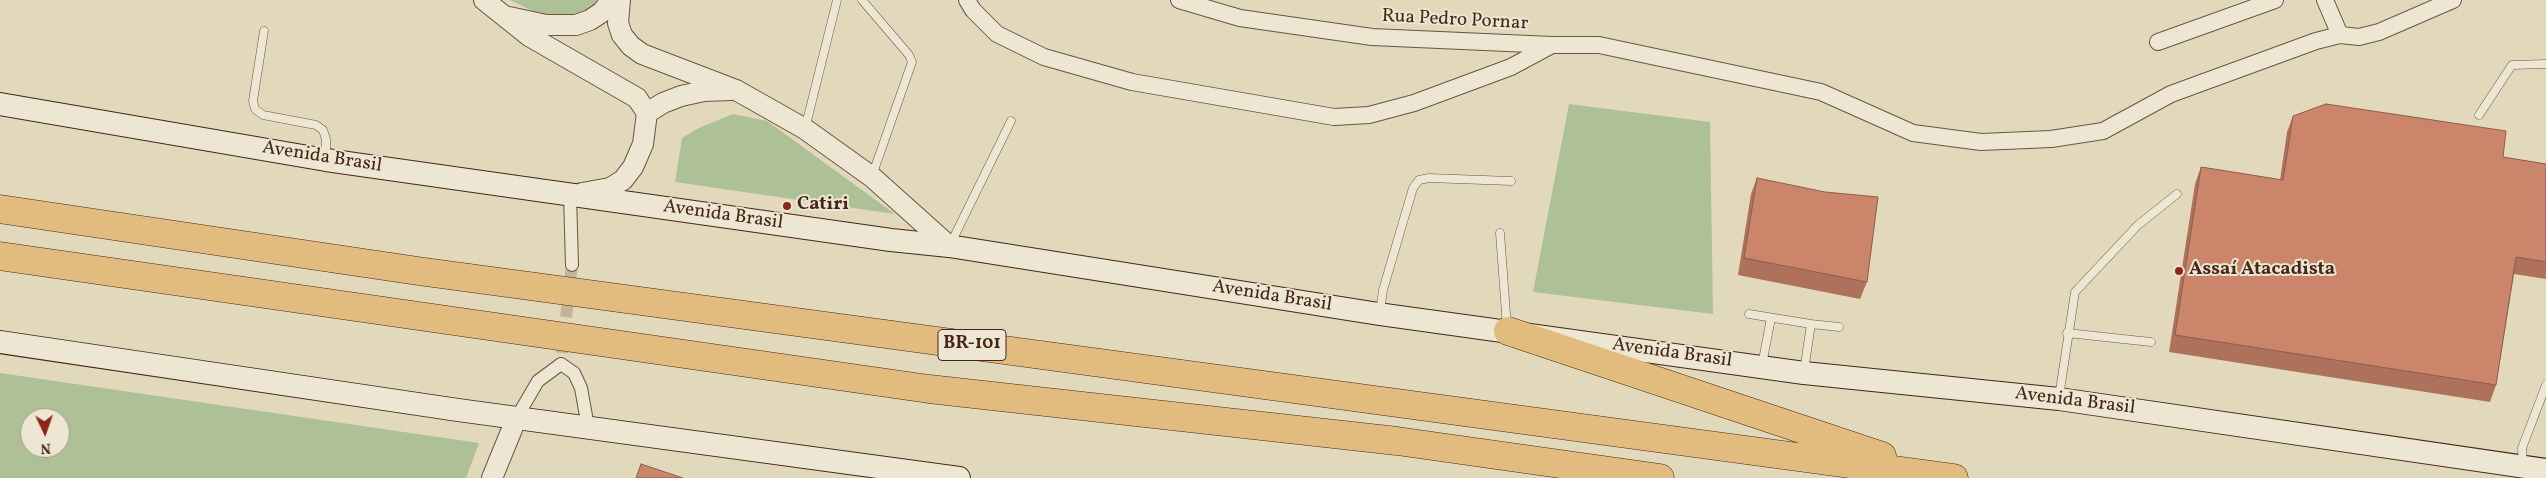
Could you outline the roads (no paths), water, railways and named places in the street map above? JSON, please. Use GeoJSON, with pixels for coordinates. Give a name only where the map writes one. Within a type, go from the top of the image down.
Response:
{"type":"FeatureCollection","features":[{"type":"Feature","properties":{"kind":"highway","name":"BR-101"},"geometry":{"type":"LineString","coordinates":[[0,209],[418,271],[1949,477]]}},
{"type":"Feature","properties":{"kind":"highway"},"geometry":{"type":"LineString","coordinates":[[0,256],[929,389],[1397,441],[1660,478]]}},
{"type":"Feature","properties":{"kind":"highway"},"geometry":{"type":"LineString","coordinates":[[1508,331],[1949,477]]}},
{"type":"Feature","properties":{"kind":"main road","name":"Avenida Brasil"},"geometry":{"type":"LineString","coordinates":[[0,104],[326,160],[891,240],[949,246],[1380,314],[1804,373],[2059,398],[2546,470]]}},
{"type":"Feature","properties":{"kind":"main road"},"geometry":{"type":"LineString","coordinates":[[0,117],[36,109]]}},
{"type":"Feature","properties":{"kind":"main road"},"geometry":{"type":"LineString","coordinates":[[1,342],[517,417],[959,478]]}},
{"type":"Feature","properties":{"kind":"street"},"geometry":{"type":"LineString","coordinates":[[492,5],[546,25],[576,25],[590,20],[602,12],[611,0]]}},
{"type":"Feature","properties":{"kind":"street"},"geometry":{"type":"LineString","coordinates":[[620,0],[618,23],[622,35],[631,46],[642,54],[736,90],[806,129],[872,177],[949,246]]}},
{"type":"Feature","properties":{"kind":"street"},"geometry":{"type":"LineString","coordinates":[[967,0],[973,10],[997,34],[1044,56],[1132,82],[1334,117],[1369,115],[1414,103],[1511,67],[1552,45]]}},
{"type":"Feature","properties":{"kind":"street","name":"Rua Pedro Pornar"},"geometry":{"type":"LineString","coordinates":[[1179,0],[1240,18],[1372,37],[1552,45],[1599,45],[1821,92],[1913,133],[1981,142],[2050,139],[2103,131],[2171,94],[2316,41],[2340,35],[2359,37],[2379,32],[2453,0]]}},
{"type":"Feature","properties":{"kind":"street"},"geometry":{"type":"LineString","coordinates":[[2158,42],[2274,0]]}},
{"type":"Feature","properties":{"kind":"street"},"geometry":{"type":"LineString","coordinates":[[2325,0],[2340,35]]}},
{"type":"Feature","properties":{"kind":"street"},"geometry":{"type":"LineString","coordinates":[[492,5],[529,36],[637,98],[647,113],[643,144],[633,167],[623,180],[610,188],[570,194],[572,265]]}},
{"type":"Feature","properties":{"kind":"street"},"geometry":{"type":"LineString","coordinates":[[647,113],[663,103],[681,96],[704,91],[736,90]]}},
{"type":"Feature","properties":{"kind":"street"},"geometry":{"type":"LineString","coordinates":[[492,478],[525,399],[538,381],[561,359],[574,373],[581,388],[588,427]]}},
{"type":"Feature","properties":{"kind":"lane"},"geometry":{"type":"LineString","coordinates":[[806,129],[837,0]]}},
{"type":"Feature","properties":{"kind":"lane"},"geometry":{"type":"LineString","coordinates":[[862,0],[909,55],[912,62],[872,177]]}},
{"type":"Feature","properties":{"kind":"lane"},"geometry":{"type":"LineString","coordinates":[[264,31],[253,101],[255,109],[263,115],[316,125],[323,130],[326,138],[326,160]]}},
{"type":"Feature","properties":{"kind":"lane"},"geometry":{"type":"LineString","coordinates":[[2478,115],[2512,65],[2546,64]]}},
{"type":"Feature","properties":{"kind":"lane"},"geometry":{"type":"LineString","coordinates":[[949,246],[1011,121]]}},
{"type":"Feature","properties":{"kind":"lane"},"geometry":{"type":"LineString","coordinates":[[1380,314],[1383,290],[1412,188],[1419,180],[1429,178],[1511,180]]}},
{"type":"Feature","properties":{"kind":"lane"},"geometry":{"type":"LineString","coordinates":[[2059,398],[2075,292],[2138,225],[2177,194]]}},
{"type":"Feature","properties":{"kind":"lane"},"geometry":{"type":"LineString","coordinates":[[1500,233],[1508,331]]}},
{"type":"Feature","properties":{"kind":"lane"},"geometry":{"type":"LineString","coordinates":[[1749,314],[1839,327]]}},
{"type":"Feature","properties":{"kind":"lane"},"geometry":{"type":"LineString","coordinates":[[1762,367],[1771,318]]}},
{"type":"Feature","properties":{"kind":"lane"},"geometry":{"type":"LineString","coordinates":[[1804,373],[1811,324]]}},
{"type":"Feature","properties":{"kind":"lane"},"geometry":{"type":"LineString","coordinates":[[2068,333],[2151,342]]}},
{"type":"Feature","properties":{"kind":"lane"},"geometry":{"type":"LineString","coordinates":[[2524,466],[2522,448],[2546,386]]}},
{"type":"Feature","properties":{"kind":"tunnel"},"geometry":{"type":"LineString","coordinates":[[562,353],[572,265]]}},
{"type":"Feature","properties":{"kind":"place","name":"Catiri"},"geometry":{"type":"Point","coordinates":[787,206]}},
{"type":"Feature","properties":{"kind":"place","name":"Assaí Atacadista"},"geometry":{"type":"Point","coordinates":[2179,271]}}]}
